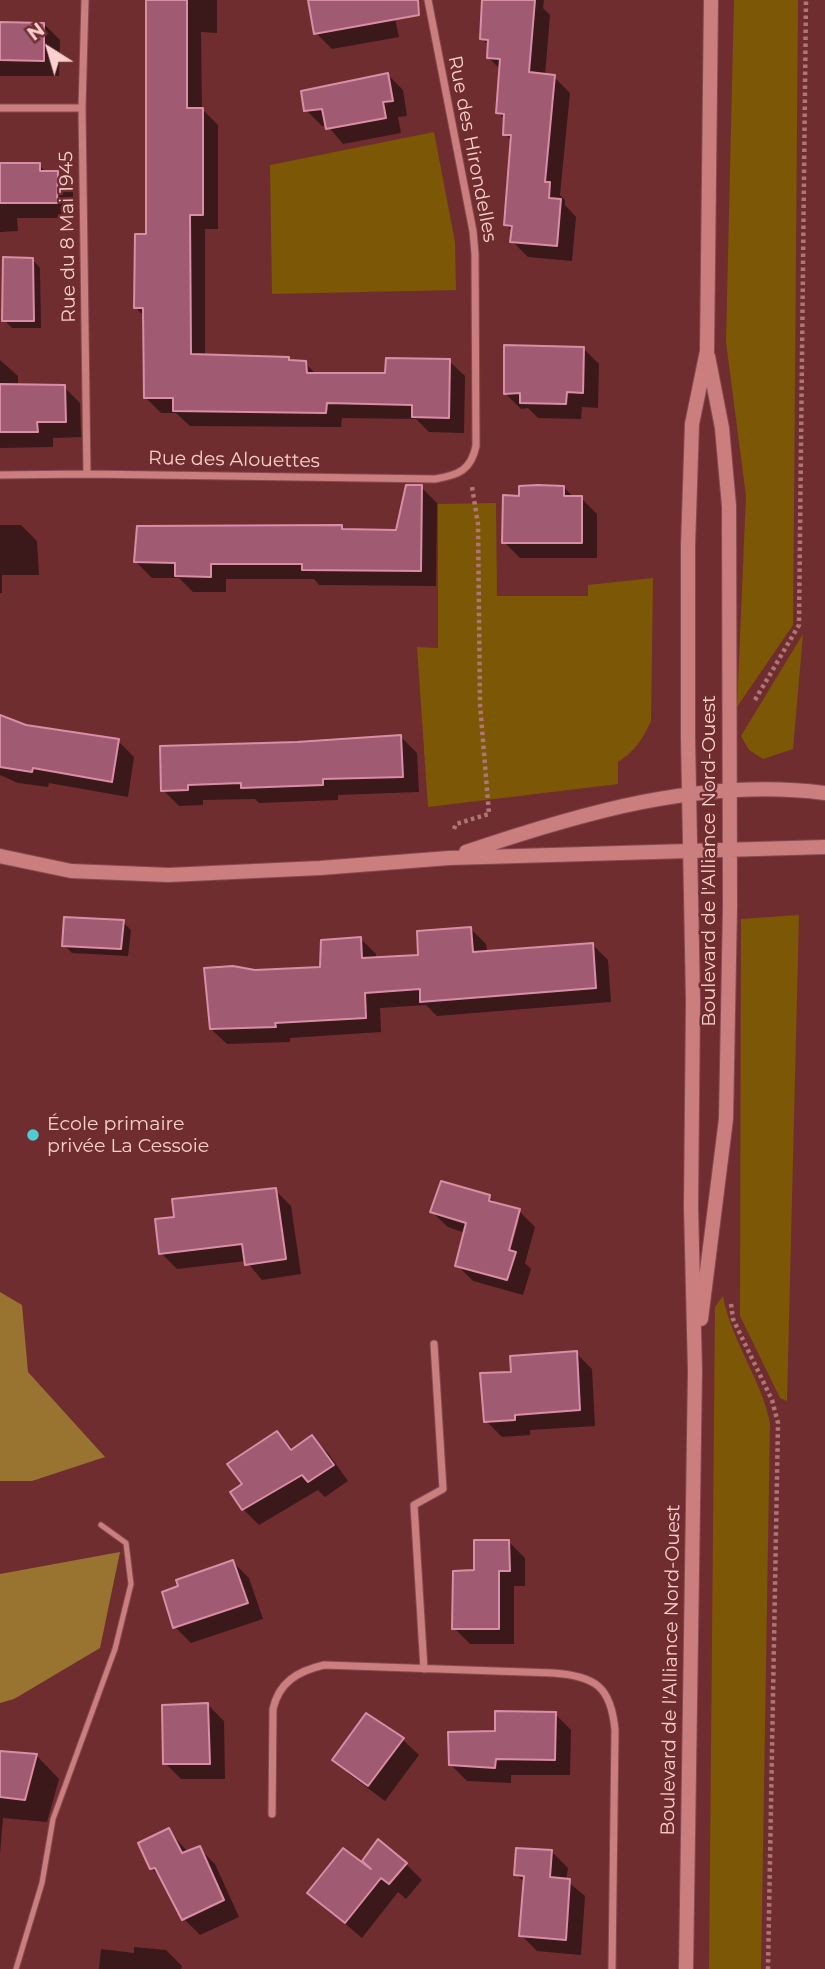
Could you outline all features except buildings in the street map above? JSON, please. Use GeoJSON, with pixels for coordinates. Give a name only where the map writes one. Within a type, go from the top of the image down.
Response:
{"type":"FeatureCollection","features":[{"type":"Feature","properties":{"kind":"street","name":"Rue du 8 Mai 1945"},"geometry":{"type":"LineString","coordinates":[[85,0],[82,108],[87,474]]}},
{"type":"Feature","properties":{"kind":"street","name":"Rue des Hirondelles"},"geometry":{"type":"LineString","coordinates":[[428,0],[470,210],[475,254],[476,446],[473,460],[466,469]]}},
{"type":"Feature","properties":{"kind":"street","name":"Boulevard de l'Alliance Nord-Ouest"},"geometry":{"type":"LineString","coordinates":[[686,1969],[695,1371],[691,1207],[693,1001],[688,547],[692,424],[707,351],[711,0]]}},
{"type":"Feature","properties":{"kind":"street"},"geometry":{"type":"LineString","coordinates":[[0,108],[82,108]]}},
{"type":"Feature","properties":{"kind":"street","name":"Boulevard de l'Alliance Nord-Ouest"},"geometry":{"type":"LineString","coordinates":[[695,1371],[726,1119],[729,1068],[729,506],[722,428],[707,351]]}},
{"type":"Feature","properties":{"kind":"street","name":"Rue des Alouettes"},"geometry":{"type":"LineString","coordinates":[[0,475],[435,479],[449,477],[466,469]]}},
{"type":"Feature","properties":{"kind":"street"},"geometry":{"type":"LineString","coordinates":[[449,858],[544,827],[689,794],[781,788],[825,793]]}},
{"type":"Feature","properties":{"kind":"street"},"geometry":{"type":"LineString","coordinates":[[0,856],[71,871],[169,875],[320,868],[449,858],[825,847]]}},
{"type":"Feature","properties":{"kind":"street"},"geometry":{"type":"LineString","coordinates":[[424,1669],[414,1505],[443,1489],[434,1344]]}},
{"type":"Feature","properties":{"kind":"street"},"geometry":{"type":"LineString","coordinates":[[272,1814],[273,1709],[276,1696],[282,1686],[306,1669],[324,1665],[573,1674],[590,1681],[605,1691],[613,1711],[615,1730],[612,1969]]}},
{"type":"Feature","properties":{"kind":"lane"},"geometry":{"type":"LineString","coordinates":[[16,1969],[43,1883],[53,1819],[115,1649],[131,1584],[126,1544],[101,1525]]}},
{"type":"Feature","properties":{"kind":"path"},"geometry":{"type":"LineString","coordinates":[[728,742],[799,625],[806,0]]}},
{"type":"Feature","properties":{"kind":"path"},"geometry":{"type":"LineString","coordinates":[[449,858],[456,824],[489,814],[480,704],[478,524],[475,494],[466,469]]}},
{"type":"Feature","properties":{"kind":"path"},"geometry":{"type":"LineString","coordinates":[[730,1298],[733,1319],[772,1400],[778,1423],[768,1969]]}},
{"type":"Feature","properties":{"kind":"shaded area"},"geometry":{"type":"Polygon","coordinates":[[[734,0],[798,0],[793,625],[737,707],[746,496],[726,342],[734,0]]]}},
{"type":"Feature","properties":{"kind":"shaded area"},"geometry":{"type":"Polygon","coordinates":[[[434,132],[455,242],[456,290],[272,294],[270,165],[434,132]]]}},
{"type":"Feature","properties":{"kind":"shaded area"},"geometry":{"type":"Polygon","coordinates":[[[496,503],[497,596],[588,596],[588,585],[653,578],[651,721],[638,744],[618,762],[618,784],[428,807],[417,647],[438,648],[438,504],[496,503]]]}},
{"type":"Feature","properties":{"kind":"shaded area"},"geometry":{"type":"Polygon","coordinates":[[[803,634],[793,749],[763,759],[749,750],[741,736],[803,634]]]}},
{"type":"Feature","properties":{"kind":"shaded area"},"geometry":{"type":"Polygon","coordinates":[[[799,915],[787,1401],[780,1398],[740,1316],[741,919],[799,915]]]}},
{"type":"Feature","properties":{"kind":"shaded area"},"geometry":{"type":"Polygon","coordinates":[[[0,1292],[22,1305],[28,1372],[105,1457],[32,1481],[0,1481],[0,1292]]]}},
{"type":"Feature","properties":{"kind":"shaded area"},"geometry":{"type":"Polygon","coordinates":[[[723,1296],[732,1328],[760,1390],[770,1423],[761,1969],[709,1969],[715,1307],[723,1296]]]}},
{"type":"Feature","properties":{"kind":"shaded area"},"geometry":{"type":"Polygon","coordinates":[[[120,1552],[100,1648],[14,1699],[0,1703],[0,1574],[120,1552]]]}},
{"type":"Feature","properties":{"kind":"place","name":"École primaire privée La Cessoie"},"geometry":{"type":"Point","coordinates":[33,1135]}}]}
